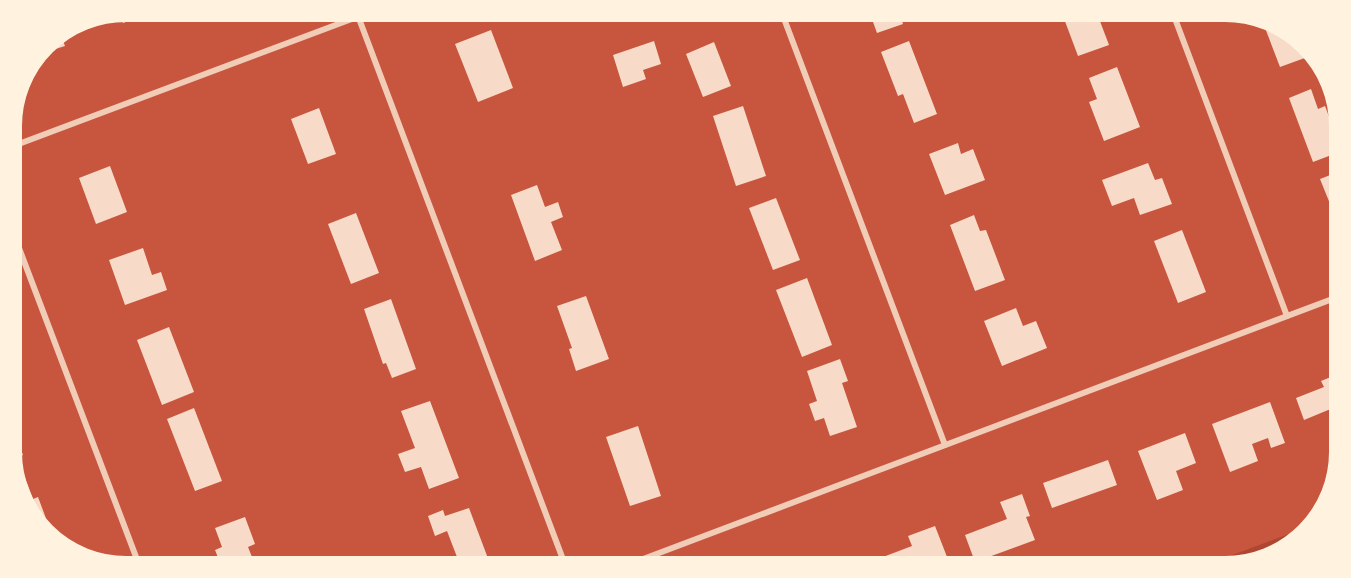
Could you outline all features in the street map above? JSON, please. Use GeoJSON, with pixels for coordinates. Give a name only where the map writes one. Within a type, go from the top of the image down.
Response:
{"type":"FeatureCollection","features":[{"type":"Feature","properties":{"kind":"street"},"geometry":{"type":"LineString","coordinates":[[18,144],[353,18]]}},
{"type":"Feature","properties":{"kind":"street"},"geometry":{"type":"LineString","coordinates":[[359,18],[563,560]]}},
{"type":"Feature","properties":{"kind":"street"},"geometry":{"type":"LineString","coordinates":[[784,18],[945,445]]}},
{"type":"Feature","properties":{"kind":"street"},"geometry":{"type":"LineString","coordinates":[[1175,18],[1287,316]]}},
{"type":"Feature","properties":{"kind":"street"},"geometry":{"type":"LineString","coordinates":[[18,245],[137,560]]}},
{"type":"Feature","properties":{"kind":"street"},"geometry":{"type":"LineString","coordinates":[[640,560],[1333,299]]}},
{"type":"Feature","properties":{"kind":"shaded area"},"geometry":{"type":"Polygon","coordinates":[[[1299,530],[1291,538],[1266,552],[1246,558],[1219,560],[1299,530]]]}},
{"type":"Feature","properties":{"kind":"building"},"geometry":{"type":"Polygon","coordinates":[[[121,18],[136,18],[123,23],[121,18]]]}},
{"type":"Feature","properties":{"kind":"building"},"geometry":{"type":"Polygon","coordinates":[[[872,18],[901,18],[903,24],[877,33],[872,18]]]}},
{"type":"Feature","properties":{"kind":"building"},"geometry":{"type":"Polygon","coordinates":[[[1064,18],[1099,18],[1109,45],[1078,56],[1064,18]]]}},
{"type":"Feature","properties":{"kind":"building"},"geometry":{"type":"Polygon","coordinates":[[[1264,25],[1291,40],[1308,57],[1280,67],[1264,25]]]}},
{"type":"Feature","properties":{"kind":"building"},"geometry":{"type":"Polygon","coordinates":[[[491,30],[513,88],[478,102],[455,44],[491,30]]]}},
{"type":"Feature","properties":{"kind":"building"},"geometry":{"type":"Polygon","coordinates":[[[62,39],[65,46],[49,51],[62,39]]]}},
{"type":"Feature","properties":{"kind":"building"},"geometry":{"type":"Polygon","coordinates":[[[654,41],[661,64],[643,70],[646,79],[623,87],[613,55],[654,41]]]}},
{"type":"Feature","properties":{"kind":"building"},"geometry":{"type":"Polygon","coordinates":[[[909,41],[937,114],[914,123],[903,94],[898,96],[881,52],[909,41]]]}},
{"type":"Feature","properties":{"kind":"building"},"geometry":{"type":"Polygon","coordinates":[[[714,42],[731,86],[703,97],[686,54],[714,42]]]}},
{"type":"Feature","properties":{"kind":"building"},"geometry":{"type":"Polygon","coordinates":[[[1117,67],[1140,127],[1104,141],[1089,102],[1097,99],[1089,78],[1117,67]]]}},
{"type":"Feature","properties":{"kind":"building"},"geometry":{"type":"Polygon","coordinates":[[[1311,89],[1318,109],[1325,106],[1333,127],[1333,154],[1313,162],[1289,98],[1311,89]]]}},
{"type":"Feature","properties":{"kind":"building"},"geometry":{"type":"Polygon","coordinates":[[[743,106],[766,176],[736,186],[713,116],[743,106]]]}},
{"type":"Feature","properties":{"kind":"building"},"geometry":{"type":"Polygon","coordinates":[[[319,108],[336,154],[308,164],[291,119],[319,108]]]}},
{"type":"Feature","properties":{"kind":"building"},"geometry":{"type":"Polygon","coordinates":[[[958,143],[961,154],[973,149],[985,180],[945,195],[929,154],[958,143]]]}},
{"type":"Feature","properties":{"kind":"building"},"geometry":{"type":"Polygon","coordinates":[[[1148,163],[1155,180],[1162,178],[1172,204],[1140,215],[1134,198],[1112,206],[1102,180],[1148,163]]]}},
{"type":"Feature","properties":{"kind":"building"},"geometry":{"type":"Polygon","coordinates":[[[110,166],[127,212],[96,224],[79,178],[110,166]]]}},
{"type":"Feature","properties":{"kind":"building"},"geometry":{"type":"Polygon","coordinates":[[[1333,174],[1333,211],[1320,179],[1333,174]]]}},
{"type":"Feature","properties":{"kind":"building"},"geometry":{"type":"Polygon","coordinates":[[[537,185],[545,207],[558,202],[563,217],[551,222],[562,250],[535,261],[511,195],[537,185]]]}},
{"type":"Feature","properties":{"kind":"building"},"geometry":{"type":"Polygon","coordinates":[[[776,198],[800,260],[773,270],[749,208],[776,198]]]}},
{"type":"Feature","properties":{"kind":"building"},"geometry":{"type":"Polygon","coordinates":[[[356,213],[379,273],[351,284],[328,224],[356,213]]]}},
{"type":"Feature","properties":{"kind":"building"},"geometry":{"type":"Polygon","coordinates":[[[974,215],[980,231],[986,230],[1005,280],[975,291],[950,225],[974,215]]]}},
{"type":"Feature","properties":{"kind":"building"},"geometry":{"type":"Polygon","coordinates":[[[1182,230],[1206,292],[1178,303],[1154,241],[1182,230]]]}},
{"type":"Feature","properties":{"kind":"building"},"geometry":{"type":"Polygon","coordinates":[[[143,248],[152,275],[161,272],[167,290],[125,305],[109,260],[143,248]]]}},
{"type":"Feature","properties":{"kind":"building"},"geometry":{"type":"Polygon","coordinates":[[[807,278],[832,345],[802,357],[776,290],[807,278]]]}},
{"type":"Feature","properties":{"kind":"building"},"geometry":{"type":"Polygon","coordinates":[[[586,296],[609,359],[576,371],[569,349],[572,348],[557,306],[586,296]]]}},
{"type":"Feature","properties":{"kind":"building"},"geometry":{"type":"Polygon","coordinates":[[[391,299],[416,369],[392,378],[386,363],[383,364],[364,309],[391,299]]]}},
{"type":"Feature","properties":{"kind":"building"},"geometry":{"type":"Polygon","coordinates":[[[1016,308],[1023,326],[1036,321],[1047,348],[1002,366],[984,321],[1016,308]]]}},
{"type":"Feature","properties":{"kind":"building"},"geometry":{"type":"Polygon","coordinates":[[[169,327],[194,392],[162,405],[137,340],[169,327]]]}},
{"type":"Feature","properties":{"kind":"building"},"geometry":{"type":"Polygon","coordinates":[[[840,359],[848,381],[842,383],[857,427],[830,436],[824,418],[815,421],[809,404],[817,401],[807,371],[840,359]]]}},
{"type":"Feature","properties":{"kind":"building"},"geometry":{"type":"Polygon","coordinates":[[[1333,376],[1333,408],[1304,420],[1296,398],[1324,387],[1321,381],[1333,376]]]}},
{"type":"Feature","properties":{"kind":"building"},"geometry":{"type":"Polygon","coordinates":[[[430,401],[459,478],[429,489],[421,467],[405,472],[398,454],[415,448],[401,411],[430,401]]]}},
{"type":"Feature","properties":{"kind":"building"},"geometry":{"type":"Polygon","coordinates":[[[1270,402],[1285,443],[1271,448],[1268,438],[1252,444],[1258,461],[1230,472],[1212,424],[1270,402]]]}},
{"type":"Feature","properties":{"kind":"building"},"geometry":{"type":"Polygon","coordinates":[[[194,408],[222,481],[195,491],[167,419],[194,408]]]}},
{"type":"Feature","properties":{"kind":"building"},"geometry":{"type":"Polygon","coordinates":[[[638,426],[661,496],[630,506],[606,437],[638,426]]]}},
{"type":"Feature","properties":{"kind":"building"},"geometry":{"type":"Polygon","coordinates":[[[1185,433],[1196,463],[1176,471],[1183,490],[1157,500],[1138,451],[1185,433]]]}},
{"type":"Feature","properties":{"kind":"building"},"geometry":{"type":"Polygon","coordinates":[[[18,442],[23,455],[18,457],[18,442]]]}},
{"type":"Feature","properties":{"kind":"building"},"geometry":{"type":"Polygon","coordinates":[[[1108,460],[1117,485],[1052,508],[1043,483],[1108,460]]]}},
{"type":"Feature","properties":{"kind":"building"},"geometry":{"type":"Polygon","coordinates":[[[23,472],[33,499],[38,497],[47,521],[44,522],[40,518],[33,506],[26,493],[21,473],[23,472]]]}},
{"type":"Feature","properties":{"kind":"building"},"geometry":{"type":"Polygon","coordinates":[[[1022,494],[1030,516],[1026,517],[1035,540],[980,560],[974,560],[965,535],[1007,519],[1000,502],[1022,494]]]}},
{"type":"Feature","properties":{"kind":"building"},"geometry":{"type":"Polygon","coordinates":[[[469,508],[489,560],[458,560],[447,531],[435,536],[428,516],[443,510],[445,516],[469,508]]]}},
{"type":"Feature","properties":{"kind":"building"},"geometry":{"type":"Polygon","coordinates":[[[245,517],[255,544],[248,547],[253,560],[219,560],[215,550],[222,547],[215,528],[245,517]]]}},
{"type":"Feature","properties":{"kind":"building"},"geometry":{"type":"Polygon","coordinates":[[[935,526],[948,560],[875,560],[912,546],[908,536],[935,526]]]}}]}
